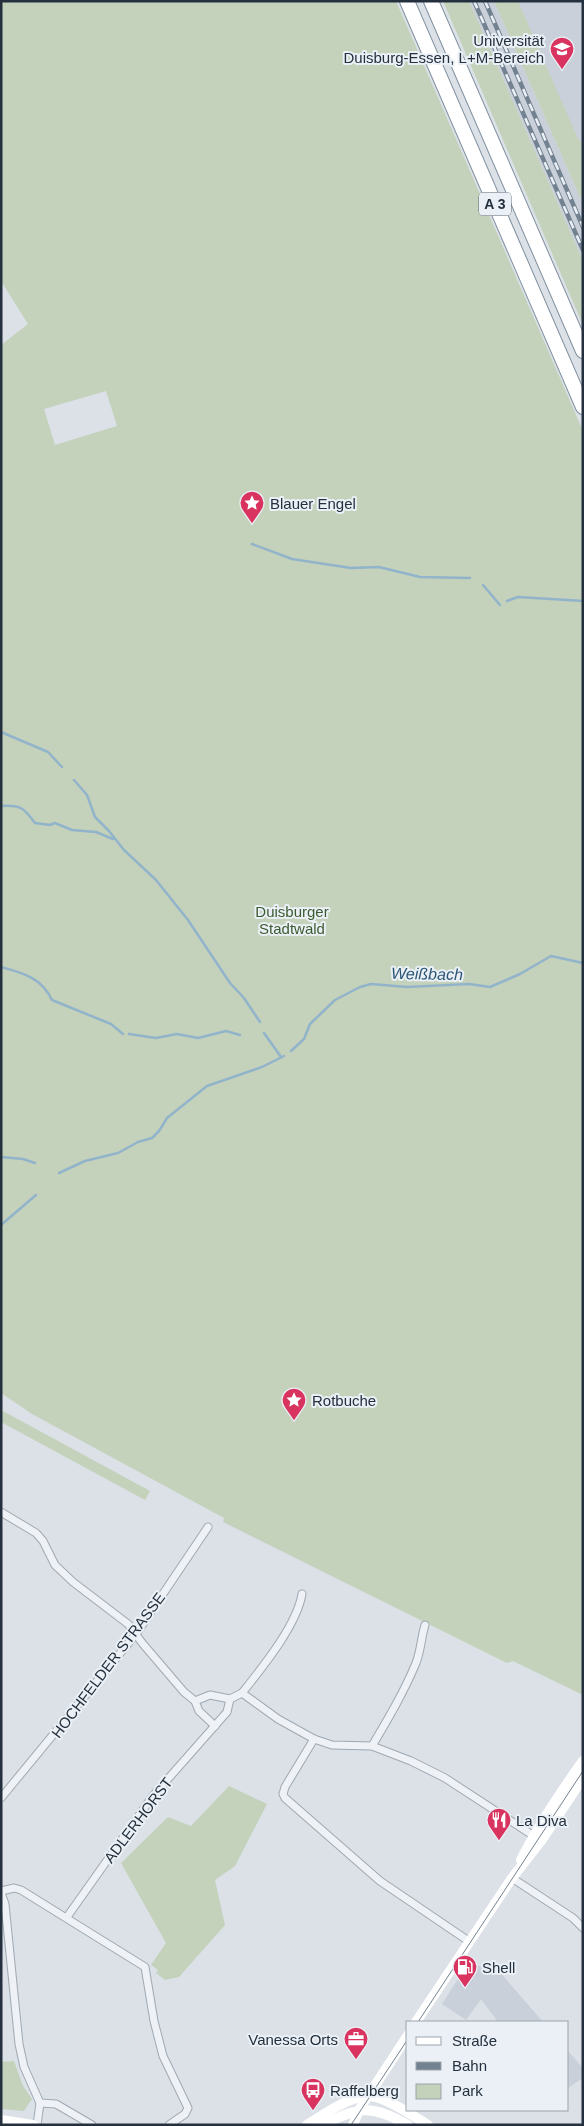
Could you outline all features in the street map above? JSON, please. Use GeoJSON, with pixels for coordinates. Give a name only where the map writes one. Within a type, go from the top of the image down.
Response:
{"type":"FeatureCollection","features":[{"type":"Feature","properties":{"kind":"highway","name":"A 3"},"geometry":{"type":"LineString","coordinates":[[407,1],[583,407]]}},
{"type":"Feature","properties":{"kind":"highway","name":"A 3"},"geometry":{"type":"LineString","coordinates":[[431,1],[583,351]]}},
{"type":"Feature","properties":{"kind":"main road"},"geometry":{"type":"LineString","coordinates":[[537,1839],[562,1788],[583,1761]]}},
{"type":"Feature","properties":{"kind":"main road"},"geometry":{"type":"LineString","coordinates":[[417,2021],[537,1839],[583,1778]]}},
{"type":"Feature","properties":{"kind":"main road"},"geometry":{"type":"LineString","coordinates":[[353,2125],[359,2110],[406,2038]]}},
{"type":"Feature","properties":{"kind":"main road"},"geometry":{"type":"LineString","coordinates":[[307,2125],[345,2103],[368,2096],[388,2102],[428,2125]]}},
{"type":"Feature","properties":{"kind":"main road"},"geometry":{"type":"LineString","coordinates":[[344,2125],[359,2110]]}},
{"type":"Feature","properties":{"kind":"main road"},"geometry":{"type":"LineString","coordinates":[[322,2125],[359,2110],[383,2112],[408,2125]]}},
{"type":"Feature","properties":{"kind":"main road"},"geometry":{"type":"LineString","coordinates":[[1,2120],[33,2125]]}},
{"type":"Feature","properties":{"kind":"street"},"geometry":{"type":"LineString","coordinates":[[1,1512],[36,1533],[43,1541],[54,1565],[128,1624],[184,1692],[195,1701],[199,1711],[215,1726]]}},
{"type":"Feature","properties":{"kind":"street","name":"HOCHFELDER STRASSE"},"geometry":{"type":"LineString","coordinates":[[1,1798],[136,1634],[208,1527]]}},
{"type":"Feature","properties":{"kind":"street"},"geometry":{"type":"LineString","coordinates":[[195,1701],[210,1695],[230,1699],[242,1693],[281,1640],[300,1606],[302,1594]]}},
{"type":"Feature","properties":{"kind":"street"},"geometry":{"type":"LineString","coordinates":[[372,1746],[396,1704],[415,1663],[421,1647],[421,1636],[425,1625]]}},
{"type":"Feature","properties":{"kind":"street"},"geometry":{"type":"LineString","coordinates":[[242,1693],[278,1719],[314,1739],[332,1745],[372,1746],[411,1761],[445,1778],[537,1839]]}},
{"type":"Feature","properties":{"kind":"street","name":"ADLERHORST"},"geometry":{"type":"LineString","coordinates":[[67,1917],[152,1797],[227,1712],[230,1699]]}},
{"type":"Feature","properties":{"kind":"street"},"geometry":{"type":"LineString","coordinates":[[314,1739],[285,1787],[283,1794],[288,1802],[380,1881],[470,1942]]}},
{"type":"Feature","properties":{"kind":"street"},"geometry":{"type":"LineString","coordinates":[[512,1878],[583,1928]]}},
{"type":"Feature","properties":{"kind":"street"},"geometry":{"type":"LineString","coordinates":[[37,2125],[40,2103],[24,2067],[19,2044],[5,1904],[1,1892],[14,1888],[21,1890],[67,1917],[145,1967],[154,2021],[163,2056],[188,2108],[185,2114],[169,2125]]}},
{"type":"Feature","properties":{"kind":"street"},"geometry":{"type":"LineString","coordinates":[[40,2103],[56,2104],[92,2125]]}},
{"type":"Feature","properties":{"kind":"shaded area"},"geometry":{"type":"Polygon","coordinates":[[[469,1],[494,1],[583,204],[583,261],[469,1]]]}},
{"type":"Feature","properties":{"kind":"shaded area","name":"Universität Duisburg-Essen, L+M-Bereich"},"geometry":{"type":"Polygon","coordinates":[[[512,1],[583,1],[583,144],[578,139],[512,1]]]}},
{"type":"Feature","properties":{"kind":"shaded area"},"geometry":{"type":"Polygon","coordinates":[[[470,1960],[484,1969],[490,1964],[498,1970],[542,2021],[497,2021],[481,1999],[466,2020],[442,2004],[470,1960]]]}},
{"type":"Feature","properties":{"kind":"shaded area"},"geometry":{"type":"Polygon","coordinates":[[[569,2052],[583,2068],[583,2078],[569,2087],[569,2052]]]}},
{"type":"Feature","properties":{"kind":"green space","name":"Duisburger Stadtwald"},"geometry":{"type":"Polygon","coordinates":[[[1,1],[396,1],[583,431],[583,1695],[513,1661],[507,1663],[223,1522],[224,1518],[32,1414],[1,1393],[1,345],[28,324],[1,281],[1,1]],[[106,391],[44,409],[55,445],[117,426],[106,391]]]}},
{"type":"Feature","properties":{"kind":"green space"},"geometry":{"type":"Polygon","coordinates":[[[443,1],[469,1],[583,261],[583,325],[443,1]]]}},
{"type":"Feature","properties":{"kind":"green space"},"geometry":{"type":"Polygon","coordinates":[[[494,1],[518,1],[578,139],[583,144],[583,204],[494,1]]]}},
{"type":"Feature","properties":{"kind":"green space"},"geometry":{"type":"Polygon","coordinates":[[[1,1410],[150,1491],[145,1500],[1,1422],[1,1410]]]}},
{"type":"Feature","properties":{"kind":"green space"},"geometry":{"type":"Polygon","coordinates":[[[229,1786],[267,1804],[235,1866],[215,1880],[225,1925],[179,1977],[165,1980],[156,1973],[158,1970],[151,1965],[166,1943],[121,1863],[168,1817],[191,1826],[229,1786]]]}},
{"type":"Feature","properties":{"kind":"green space"},"geometry":{"type":"Polygon","coordinates":[[[14,2061],[23,2086],[32,2099],[24,2111],[1,2109],[1,2062],[14,2061]]]}},
{"type":"Feature","properties":{"kind":"waterway"},"geometry":{"type":"LineString","coordinates":[[252,544],[292,559],[351,568],[379,567],[420,577],[470,578]]}},
{"type":"Feature","properties":{"kind":"waterway"},"geometry":{"type":"LineString","coordinates":[[483,585],[500,605]]}},
{"type":"Feature","properties":{"kind":"waterway"},"geometry":{"type":"LineString","coordinates":[[507,601],[518,597],[583,601]]}},
{"type":"Feature","properties":{"kind":"waterway"},"geometry":{"type":"LineString","coordinates":[[1,732],[48,752],[62,767]]}},
{"type":"Feature","properties":{"kind":"waterway"},"geometry":{"type":"LineString","coordinates":[[74,780],[87,795],[95,817],[124,850],[156,880],[188,920],[230,983],[244,998],[260,1022]]}},
{"type":"Feature","properties":{"kind":"waterway"},"geometry":{"type":"LineString","coordinates":[[2,806],[22,808],[35,823],[50,825],[55,823],[72,830],[96,832],[113,839]]}},
{"type":"Feature","properties":{"kind":"waterway","name":"Weißbach"},"geometry":{"type":"LineString","coordinates":[[291,1051],[304,1039],[310,1024],[335,1000],[360,987],[371,984],[407,987],[469,984],[490,987],[520,974],[551,956],[583,963]]}},
{"type":"Feature","properties":{"kind":"waterway"},"geometry":{"type":"LineString","coordinates":[[1,967],[37,981],[43,986],[52,1000],[111,1024],[123,1034]]}},
{"type":"Feature","properties":{"kind":"waterway"},"geometry":{"type":"LineString","coordinates":[[129,1034],[156,1038],[177,1034],[198,1038],[226,1031],[240,1035]]}},
{"type":"Feature","properties":{"kind":"waterway"},"geometry":{"type":"LineString","coordinates":[[264,1033],[281,1057]]}},
{"type":"Feature","properties":{"kind":"waterway"},"geometry":{"type":"LineString","coordinates":[[59,1173],[85,1161],[118,1153],[138,1142],[152,1138],[167,1118],[207,1086],[262,1067],[284,1056]]}},
{"type":"Feature","properties":{"kind":"waterway"},"geometry":{"type":"LineString","coordinates":[[1,1157],[23,1159],[35,1163]]}},
{"type":"Feature","properties":{"kind":"waterway"},"geometry":{"type":"LineString","coordinates":[[1,1225],[36,1195]]}},
{"type":"Feature","properties":{"kind":"tram line"},"geometry":{"type":"LineString","coordinates":[[419,2021],[583,1771]]}},
{"type":"Feature","properties":{"kind":"tram line"},"geometry":{"type":"LineString","coordinates":[[351,2125],[406,2042]]}},
{"type":"Feature","properties":{"kind":"railway"},"geometry":{"type":"LineString","coordinates":[[474,1],[583,250]]}},
{"type":"Feature","properties":{"kind":"railway"},"geometry":{"type":"LineString","coordinates":[[485,1],[583,227]]}},
{"type":"Feature","properties":{"kind":"place","name":"Universität Duisburg-Essen, L+M-Bereich"},"geometry":{"type":"Point","coordinates":[562,70]}},
{"type":"Feature","properties":{"kind":"place","name":"Blauer Engel"},"geometry":{"type":"Point","coordinates":[252,524]}},
{"type":"Feature","properties":{"kind":"place","name":"Rotbuche"},"geometry":{"type":"Point","coordinates":[294,1421]}},
{"type":"Feature","properties":{"kind":"place","name":"La Diva"},"geometry":{"type":"Point","coordinates":[499,1841]}},
{"type":"Feature","properties":{"kind":"place","name":"Shell"},"geometry":{"type":"Point","coordinates":[465,1988]}},
{"type":"Feature","properties":{"kind":"place","name":"Vanessa Orts"},"geometry":{"type":"Point","coordinates":[356,2060]}},
{"type":"Feature","properties":{"kind":"place","name":"Raffelberg"},"geometry":{"type":"Point","coordinates":[313,2111]}}]}
